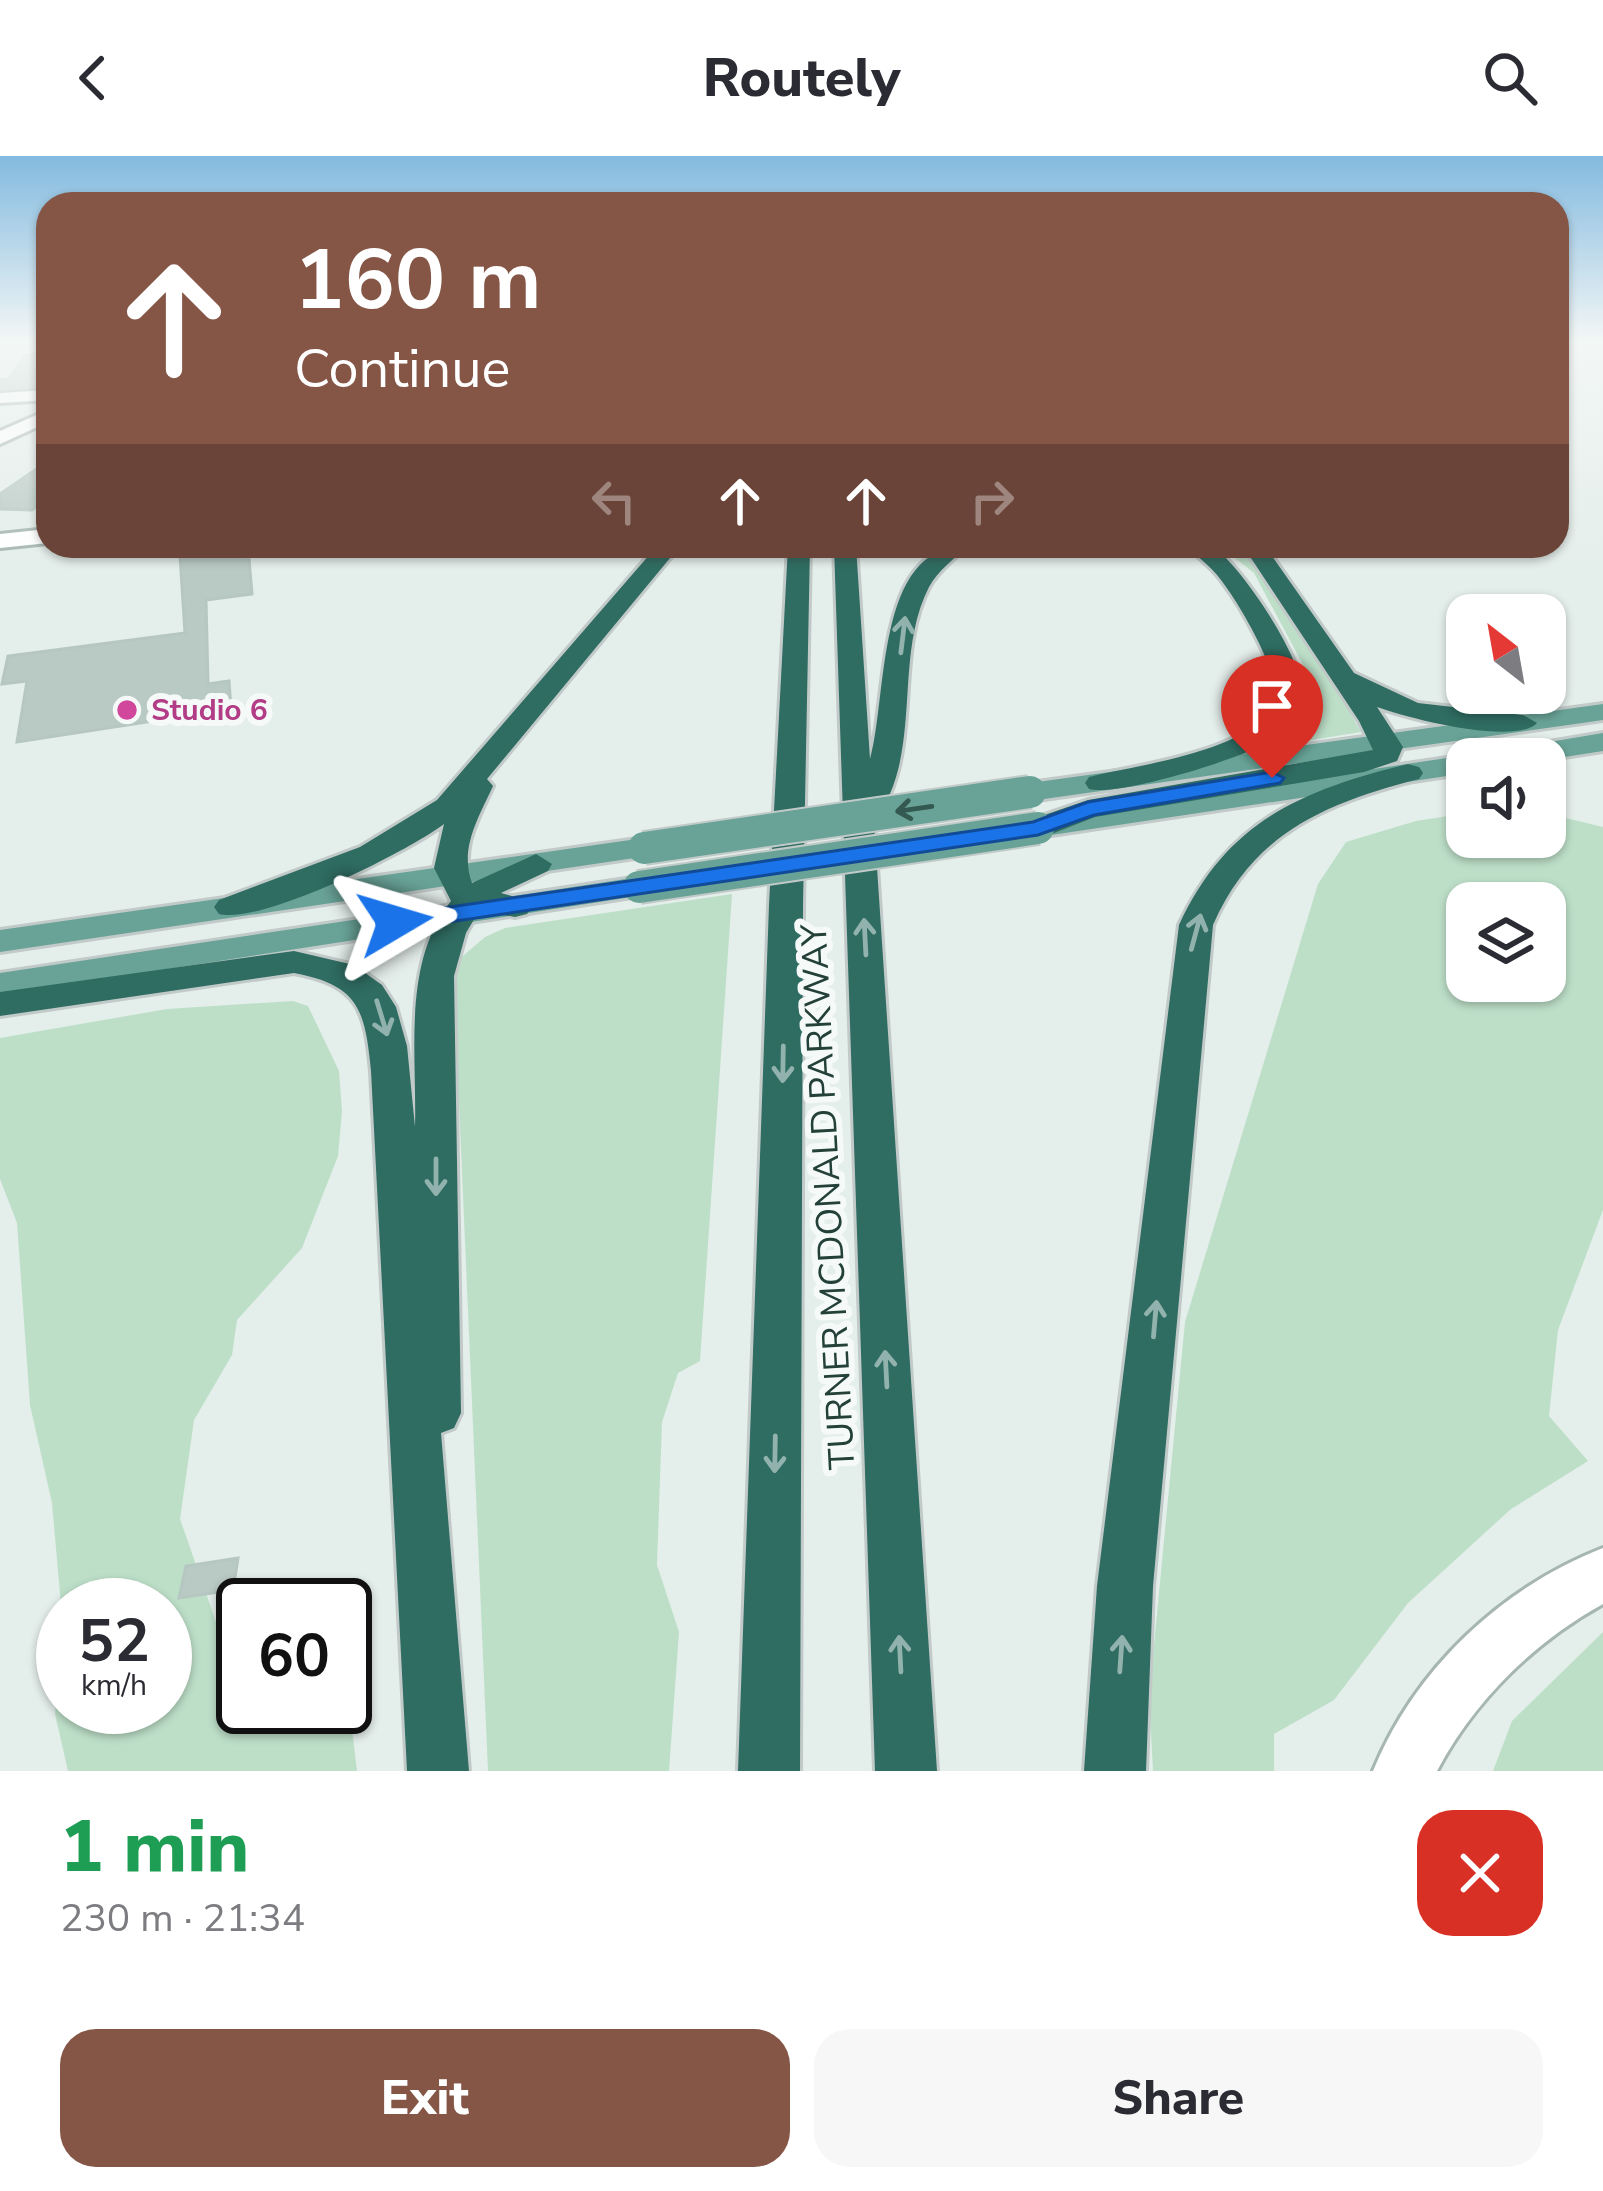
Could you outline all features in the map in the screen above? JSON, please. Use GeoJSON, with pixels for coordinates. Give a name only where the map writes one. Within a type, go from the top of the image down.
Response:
{"type":"FeatureCollection","features":[{"type":"Feature","properties":{"kind":"highway"},"geometry":{"type":"LineString","coordinates":[[230,907],[335,870],[408,835],[448,807],[659,558]]}},
{"type":"Feature","properties":{"kind":"highway","name":"TURNER MCDONALD PARKWAY"},"geometry":{"type":"LineString","coordinates":[[769,1771],[785,928],[799,558]]}},
{"type":"Feature","properties":{"kind":"highway","name":"TURNER MCDONALD PARKWAY"},"geometry":{"type":"LineString","coordinates":[[846,558],[906,1771]]}},
{"type":"Feature","properties":{"kind":"highway"},"geometry":{"type":"LineString","coordinates":[[858,829],[887,752],[909,598],[921,575],[941,558]]}},
{"type":"Feature","properties":{"kind":"highway"},"geometry":{"type":"LineString","coordinates":[[1100,783],[1250,742],[1275,728],[1290,707],[1291,687],[1244,596],[1214,558]]}},
{"type":"Feature","properties":{"kind":"highway"},"geometry":{"type":"LineString","coordinates":[[1114,1771],[1125,1586],[1196,925],[1221,874],[1266,831],[1397,758],[1262,558]]}},
{"type":"Feature","properties":{"kind":"highway"},"geometry":{"type":"LineString","coordinates":[[1337,668],[1372,695],[1412,710],[1523,723]]}},
{"type":"Feature","properties":{"kind":"highway"},"geometry":{"type":"LineString","coordinates":[[437,1744],[436,976],[443,938],[460,895],[451,847],[489,761]]}},
{"type":"Feature","properties":{"kind":"highway"},"geometry":{"type":"LineString","coordinates":[[460,895],[536,864]]}},
{"type":"Feature","properties":{"kind":"highway"},"geometry":{"type":"LineString","coordinates":[[0,1004],[269,963],[336,969],[371,992],[386,1026],[391,1071],[437,1744]]}},
{"type":"Feature","properties":{"kind":"main road"},"geometry":{"type":"LineString","coordinates":[[0,941],[230,907],[460,895],[515,907],[1038,828],[1397,758],[1523,723],[1603,712]]}},
{"type":"Feature","properties":{"kind":"main road"},"geometry":{"type":"LineString","coordinates":[[1566,748],[1603,742]]}},
{"type":"Feature","properties":{"kind":"main road"},"geometry":{"type":"LineString","coordinates":[[536,864],[1100,783],[1397,758],[1446,762]]}},
{"type":"Feature","properties":{"kind":"main road"},"geometry":{"type":"LineString","coordinates":[[0,984],[460,895]]}},
{"type":"Feature","properties":{"kind":"street"},"geometry":{"type":"LineString","coordinates":[[0,438],[36,421]]}},
{"type":"Feature","properties":{"kind":"street"},"geometry":{"type":"LineString","coordinates":[[0,541],[36,537]]}},
{"type":"Feature","properties":{"kind":"street"},"geometry":{"type":"LineString","coordinates":[[1403,1771],[1444,1703],[1495,1646],[1551,1601],[1603,1574]]}},
{"type":"Feature","properties":{"kind":"green space"},"geometry":{"type":"Polygon","coordinates":[[[1235,558],[1252,558],[1314,649],[1361,732],[1294,743],[1290,738],[1316,706],[1315,687],[1254,573],[1235,558]]]}},
{"type":"Feature","properties":{"kind":"green space"},"geometry":{"type":"Polygon","coordinates":[[[1446,816],[1446,858],[1566,858],[1566,818],[1603,827],[1603,1210],[1558,1330],[1549,1416],[1588,1461],[1511,1509],[1408,1603],[1334,1700],[1274,1734],[1274,1771],[1153,1771],[1149,1697],[1185,1322],[1318,884],[1346,842],[1446,816]]]}},
{"type":"Feature","properties":{"kind":"green space"},"geometry":{"type":"Polygon","coordinates":[[[732,894],[700,1361],[678,1373],[662,1422],[657,1565],[679,1632],[669,1771],[488,1771],[454,988],[457,961],[485,937],[505,928],[732,894]]]}},
{"type":"Feature","properties":{"kind":"green space"},"geometry":{"type":"Polygon","coordinates":[[[293,1001],[308,1006],[339,1071],[338,1156],[302,1248],[237,1320],[232,1355],[194,1420],[180,1519],[216,1622],[216,1734],[353,1734],[357,1771],[68,1771],[60,1734],[192,1734],[192,1578],[59,1578],[52,1503],[30,1405],[17,1223],[0,1179],[0,1038],[167,1009],[293,1001]]]}},
{"type":"Feature","properties":{"kind":"green space"},"geometry":{"type":"Polygon","coordinates":[[[1603,1632],[1603,1771],[1493,1771],[1512,1721],[1603,1632]]]}},
{"type":"Feature","properties":{"kind":"building"},"geometry":{"type":"Polygon","coordinates":[[[36,469],[36,507],[32,510],[0,509],[0,494],[36,469]]]}},
{"type":"Feature","properties":{"kind":"building"},"geometry":{"type":"Polygon","coordinates":[[[180,558],[249,558],[252,594],[206,600],[208,684],[229,681],[231,709],[17,742],[27,681],[2,684],[8,656],[185,633],[180,558]]]}},
{"type":"Feature","properties":{"kind":"building"},"geometry":{"type":"Polygon","coordinates":[[[238,1558],[235,1578],[216,1578],[216,1593],[192,1596],[192,1578],[183,1578],[186,1566],[238,1558]]]}},
{"type":"Feature","properties":{"kind":"place","name":"Studio 6"},"geometry":{"type":"Point","coordinates":[127,710]}},
{"type":"Feature","properties":{"kind":"route"},"geometry":{"type":"LineString","coordinates":[[395,922],[1038,828],[1088,809],[1272,778]]}}]}
